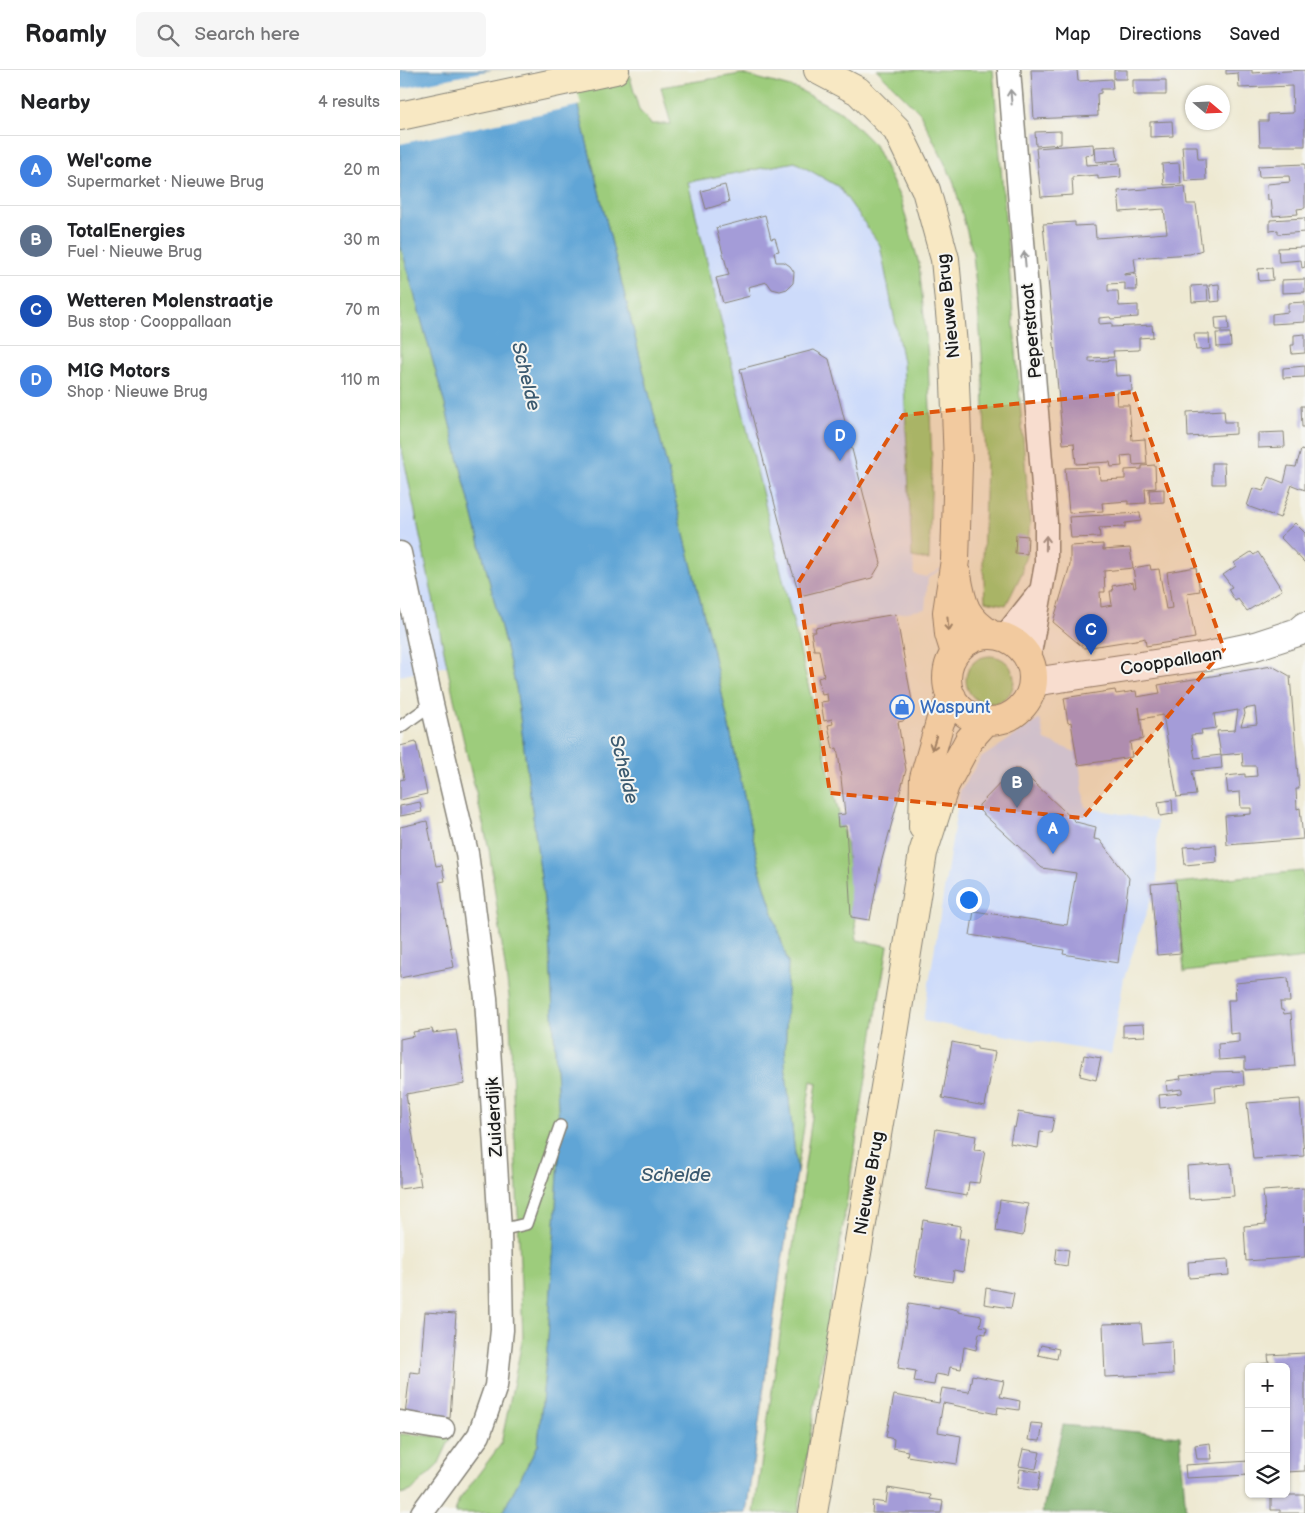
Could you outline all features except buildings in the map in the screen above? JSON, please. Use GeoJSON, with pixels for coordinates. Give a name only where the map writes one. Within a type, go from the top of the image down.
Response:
{"type":"FeatureCollection","features":[{"type":"Feature","properties":{"kind":"main road"},"geometry":{"type":"LineString","coordinates":[[400,116],[615,70]]}},
{"type":"Feature","properties":{"kind":"main road","name":"Nieuwe Brug"},"geometry":{"type":"LineString","coordinates":[[818,70],[858,91],[897,130],[926,190],[945,259],[954,356],[958,464],[955,560],[947,612],[949,634],[955,653]]}},
{"type":"Feature","properties":{"kind":"main road","name":"Nieuwe Brug"},"geometry":{"type":"LineString","coordinates":[[955,560],[962,602],[970,616],[979,626],[1018,646],[1031,671]]}},
{"type":"Feature","properties":{"kind":"main road"},"geometry":{"type":"LineString","coordinates":[[998,636],[982,636],[971,639],[955,653],[947,674],[948,686],[952,697],[960,709],[972,717],[986,721],[1000,720],[1012,715],[1030,695],[1031,671]]}},
{"type":"Feature","properties":{"kind":"main road","name":"Nieuwe Brug"},"geometry":{"type":"LineString","coordinates":[[923,854],[924,778],[940,722],[952,697]]}},
{"type":"Feature","properties":{"kind":"main road","name":"Nieuwe Brug"},"geometry":{"type":"LineString","coordinates":[[813,1513],[923,854],[945,784],[969,740],[986,721]]}},
{"type":"Feature","properties":{"kind":"street","name":"Peperstraat"},"geometry":{"type":"LineString","coordinates":[[1009,70],[1046,522],[1046,564],[1040,591],[1031,671]]}},
{"type":"Feature","properties":{"kind":"street","name":"Zuiderdijk"},"geometry":{"type":"LineString","coordinates":[[400,553],[432,704],[467,853],[486,998],[500,1230],[502,1330],[496,1386],[479,1435],[422,1513]]}},
{"type":"Feature","properties":{"kind":"street","name":"Peperstraat"},"geometry":{"type":"LineString","coordinates":[[998,636],[1018,622],[1040,591]]}},
{"type":"Feature","properties":{"kind":"street","name":"Cooppallaan"},"geometry":{"type":"LineString","coordinates":[[1031,671],[1208,656],[1303,635]]}},
{"type":"Feature","properties":{"kind":"street"},"geometry":{"type":"LineString","coordinates":[[400,1422],[443,1429]]}},
{"type":"Feature","properties":{"kind":"lane"},"geometry":{"type":"LineString","coordinates":[[400,727],[432,704]]}},
{"type":"Feature","properties":{"kind":"lane"},"geometry":{"type":"LineString","coordinates":[[500,1230],[526,1224],[560,1126]]}},
{"type":"Feature","properties":{"kind":"highlighted area"},"geometry":{"type":"Polygon","coordinates":[[[1134,392],[1224,649],[1083,818],[830,793],[798,583],[903,415],[1134,392]]]}},
{"type":"Feature","properties":{"kind":"shaded area"},"geometry":{"type":"Polygon","coordinates":[[[795,162],[839,187],[880,246],[903,362],[914,574],[926,577],[955,560],[928,578],[925,609],[795,631],[687,182],[795,162]]]}},
{"type":"Feature","properties":{"kind":"shaded area"},"geometry":{"type":"Polygon","coordinates":[[[400,440],[447,666],[400,676],[400,440]]]}},
{"type":"Feature","properties":{"kind":"shaded area"},"geometry":{"type":"Polygon","coordinates":[[[1040,719],[1045,740],[1078,753],[1085,807],[1157,821],[1157,882],[1151,884],[1152,896],[1124,978],[1111,1054],[923,1021],[960,791],[981,758],[1040,719]]]}},
{"type":"Feature","properties":{"kind":"green space"},"geometry":{"type":"Polygon","coordinates":[[[569,70],[628,70],[639,110],[651,124],[671,124],[661,87],[741,74],[798,89],[842,113],[875,145],[901,200],[919,264],[928,358],[932,464],[929,560],[912,557],[903,362],[880,245],[839,187],[795,162],[688,182],[846,843],[857,940],[888,946],[798,1513],[754,1513],[817,1083],[811,1081],[797,1172],[785,1064],[788,963],[760,870],[712,648],[569,70]]]}},
{"type":"Feature","properties":{"kind":"green space"},"geometry":{"type":"Polygon","coordinates":[[[877,70],[993,70],[1030,523],[1027,554],[1022,565],[1023,571],[1006,605],[985,601],[983,561],[986,463],[982,354],[973,254],[953,180],[920,113],[877,70]]]}},
{"type":"Feature","properties":{"kind":"green space"},"geometry":{"type":"Polygon","coordinates":[[[400,243],[445,405],[516,687],[549,938],[560,1142],[548,1339],[538,1445],[502,1513],[455,1513],[459,1500],[501,1444],[523,1337],[509,996],[489,849],[454,699],[400,440],[400,243]]]}},
{"type":"Feature","properties":{"kind":"green space"},"geometry":{"type":"Polygon","coordinates":[[[985,656],[995,656],[1004,660],[1010,666],[1014,680],[1010,694],[1004,700],[995,704],[985,704],[976,700],[970,694],[966,685],[966,675],[970,666],[976,660],[985,656]]]}},
{"type":"Feature","properties":{"kind":"green space"},"geometry":{"type":"Polygon","coordinates":[[[1303,871],[1305,958],[1184,972],[1176,883],[1303,871]]]}},
{"type":"Feature","properties":{"kind":"green space"},"geometry":{"type":"Polygon","coordinates":[[[1063,1425],[1180,1436],[1186,1513],[1042,1513],[1063,1425]]]}},
{"type":"Feature","properties":{"kind":"green space"},"geometry":{"type":"Polygon","coordinates":[[[400,1434],[451,1437],[438,1465],[411,1491],[400,1494],[401,1458],[400,1434]]]}},
{"type":"Feature","properties":{"kind":"water","name":"Schelde"},"geometry":{"type":"Polygon","coordinates":[[[400,70],[569,70],[712,648],[760,870],[788,963],[785,1064],[797,1172],[781,1267],[746,1513],[502,1513],[538,1445],[548,1339],[560,1142],[549,938],[516,687],[445,405],[400,243],[400,70]]]}},
{"type":"Feature","properties":{"kind":"pier"},"geometry":{"type":"Polygon","coordinates":[[[491,70],[572,70],[581,105],[400,144],[400,89],[491,70]]]}},
{"type":"Feature","properties":{"kind":"place","name":"MIG Motors"},"geometry":{"type":"Point","coordinates":[840,461]}},
{"type":"Feature","properties":{"kind":"place","name":"Wetteren Molenstraatje"},"geometry":{"type":"Point","coordinates":[1091,655]}},
{"type":"Feature","properties":{"kind":"place","name":"Waspunt"},"geometry":{"type":"Point","coordinates":[902,707]}},
{"type":"Feature","properties":{"kind":"place","name":"TotalEnergies"},"geometry":{"type":"Point","coordinates":[1017,808]}},
{"type":"Feature","properties":{"kind":"place","name":"Wel'come"},"geometry":{"type":"Point","coordinates":[1053,854]}}]}
